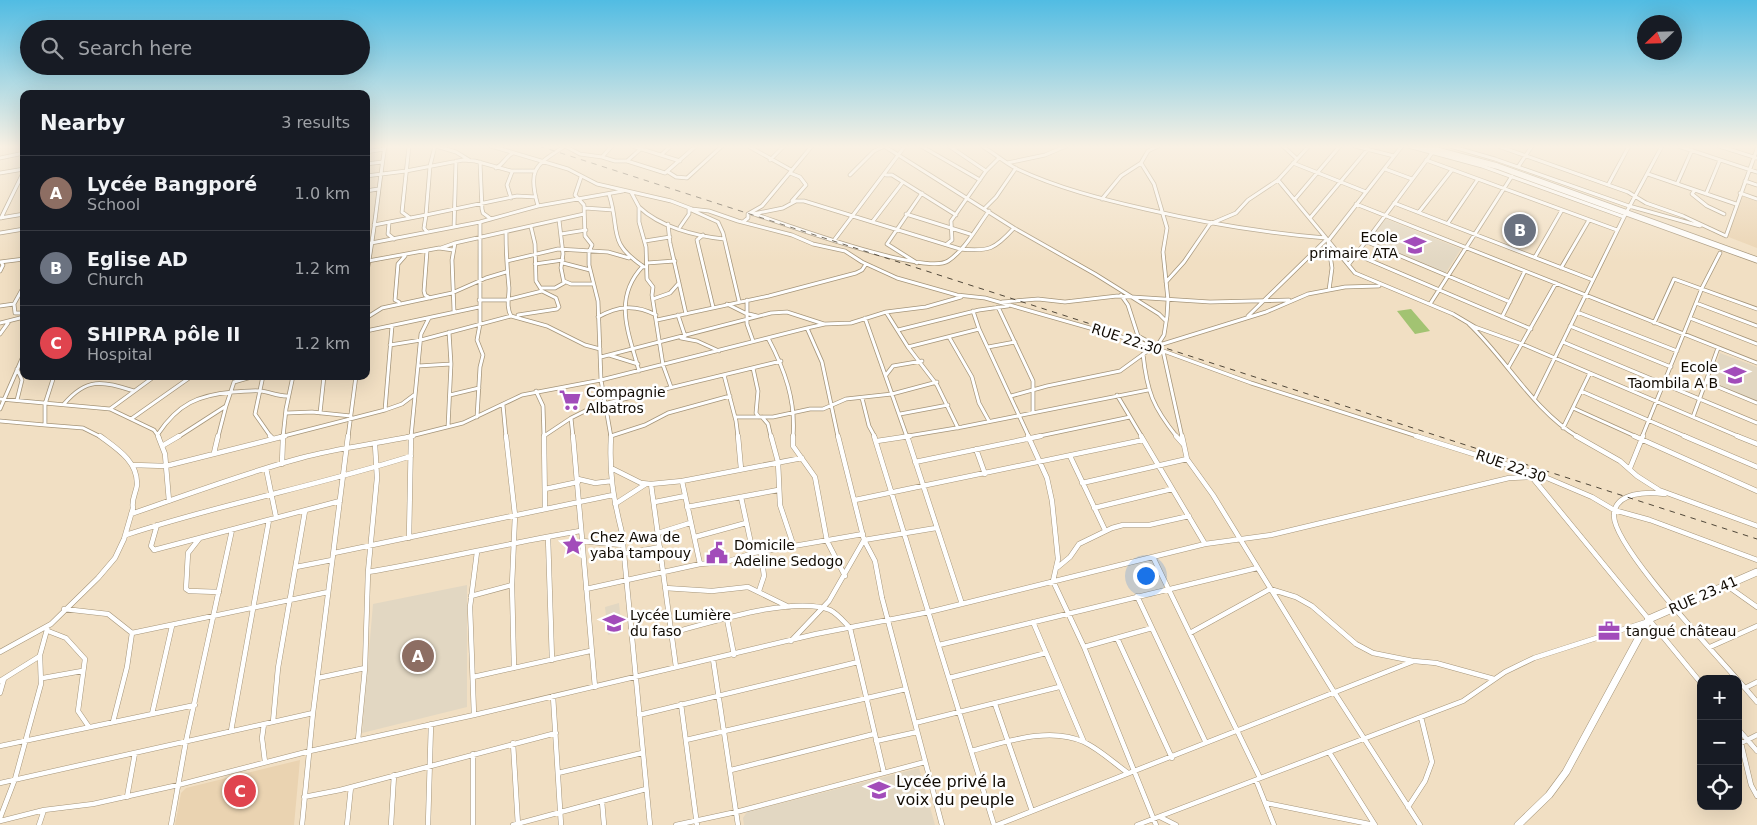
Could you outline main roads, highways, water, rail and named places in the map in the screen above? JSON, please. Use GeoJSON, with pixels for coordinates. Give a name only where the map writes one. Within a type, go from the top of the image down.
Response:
{"type":"FeatureCollection","features":[{"type":"Feature","properties":{"kind":"main road"},"geometry":{"type":"LineString","coordinates":[[1549,184],[1757,256]]}},
{"type":"Feature","properties":{"kind":"main road"},"geometry":{"type":"LineString","coordinates":[[1552,184],[1757,260]]}},
{"type":"Feature","properties":{"kind":"railway"},"geometry":{"type":"LineString","coordinates":[[658,184],[1757,539]]}},
{"type":"Feature","properties":{"kind":"place","name":"Eglise AD"},"geometry":{"type":"Point","coordinates":[1520,230]}},
{"type":"Feature","properties":{"kind":"place","name":"Ecole primaire ATA"},"geometry":{"type":"Point","coordinates":[1415,245]}},
{"type":"Feature","properties":{"kind":"place","name":"Ecole Taombila A B"},"geometry":{"type":"Point","coordinates":[1735,375]}},
{"type":"Feature","properties":{"kind":"place","name":"Compagnie Albatros"},"geometry":{"type":"Point","coordinates":[570,400]}},
{"type":"Feature","properties":{"kind":"place","name":"Chez Awa de yaba tampouy"},"geometry":{"type":"Point","coordinates":[573,545]}},
{"type":"Feature","properties":{"kind":"place","name":"Domicile Adeline Sedogo"},"geometry":{"type":"Point","coordinates":[717,553]}},
{"type":"Feature","properties":{"kind":"place","name":"Lycée Lumière du faso"},"geometry":{"type":"Point","coordinates":[614,623]}},
{"type":"Feature","properties":{"kind":"place","name":"tangué château"},"geometry":{"type":"Point","coordinates":[1609,631]}},
{"type":"Feature","properties":{"kind":"place","name":"Lycée Bangporé"},"geometry":{"type":"Point","coordinates":[418,656]}},
{"type":"Feature","properties":{"kind":"place","name":"Lycée privé la voix du peuple"},"geometry":{"type":"Point","coordinates":[879,790]}},
{"type":"Feature","properties":{"kind":"place","name":"SHIPRA pôle II"},"geometry":{"type":"Point","coordinates":[240,791]}}]}
